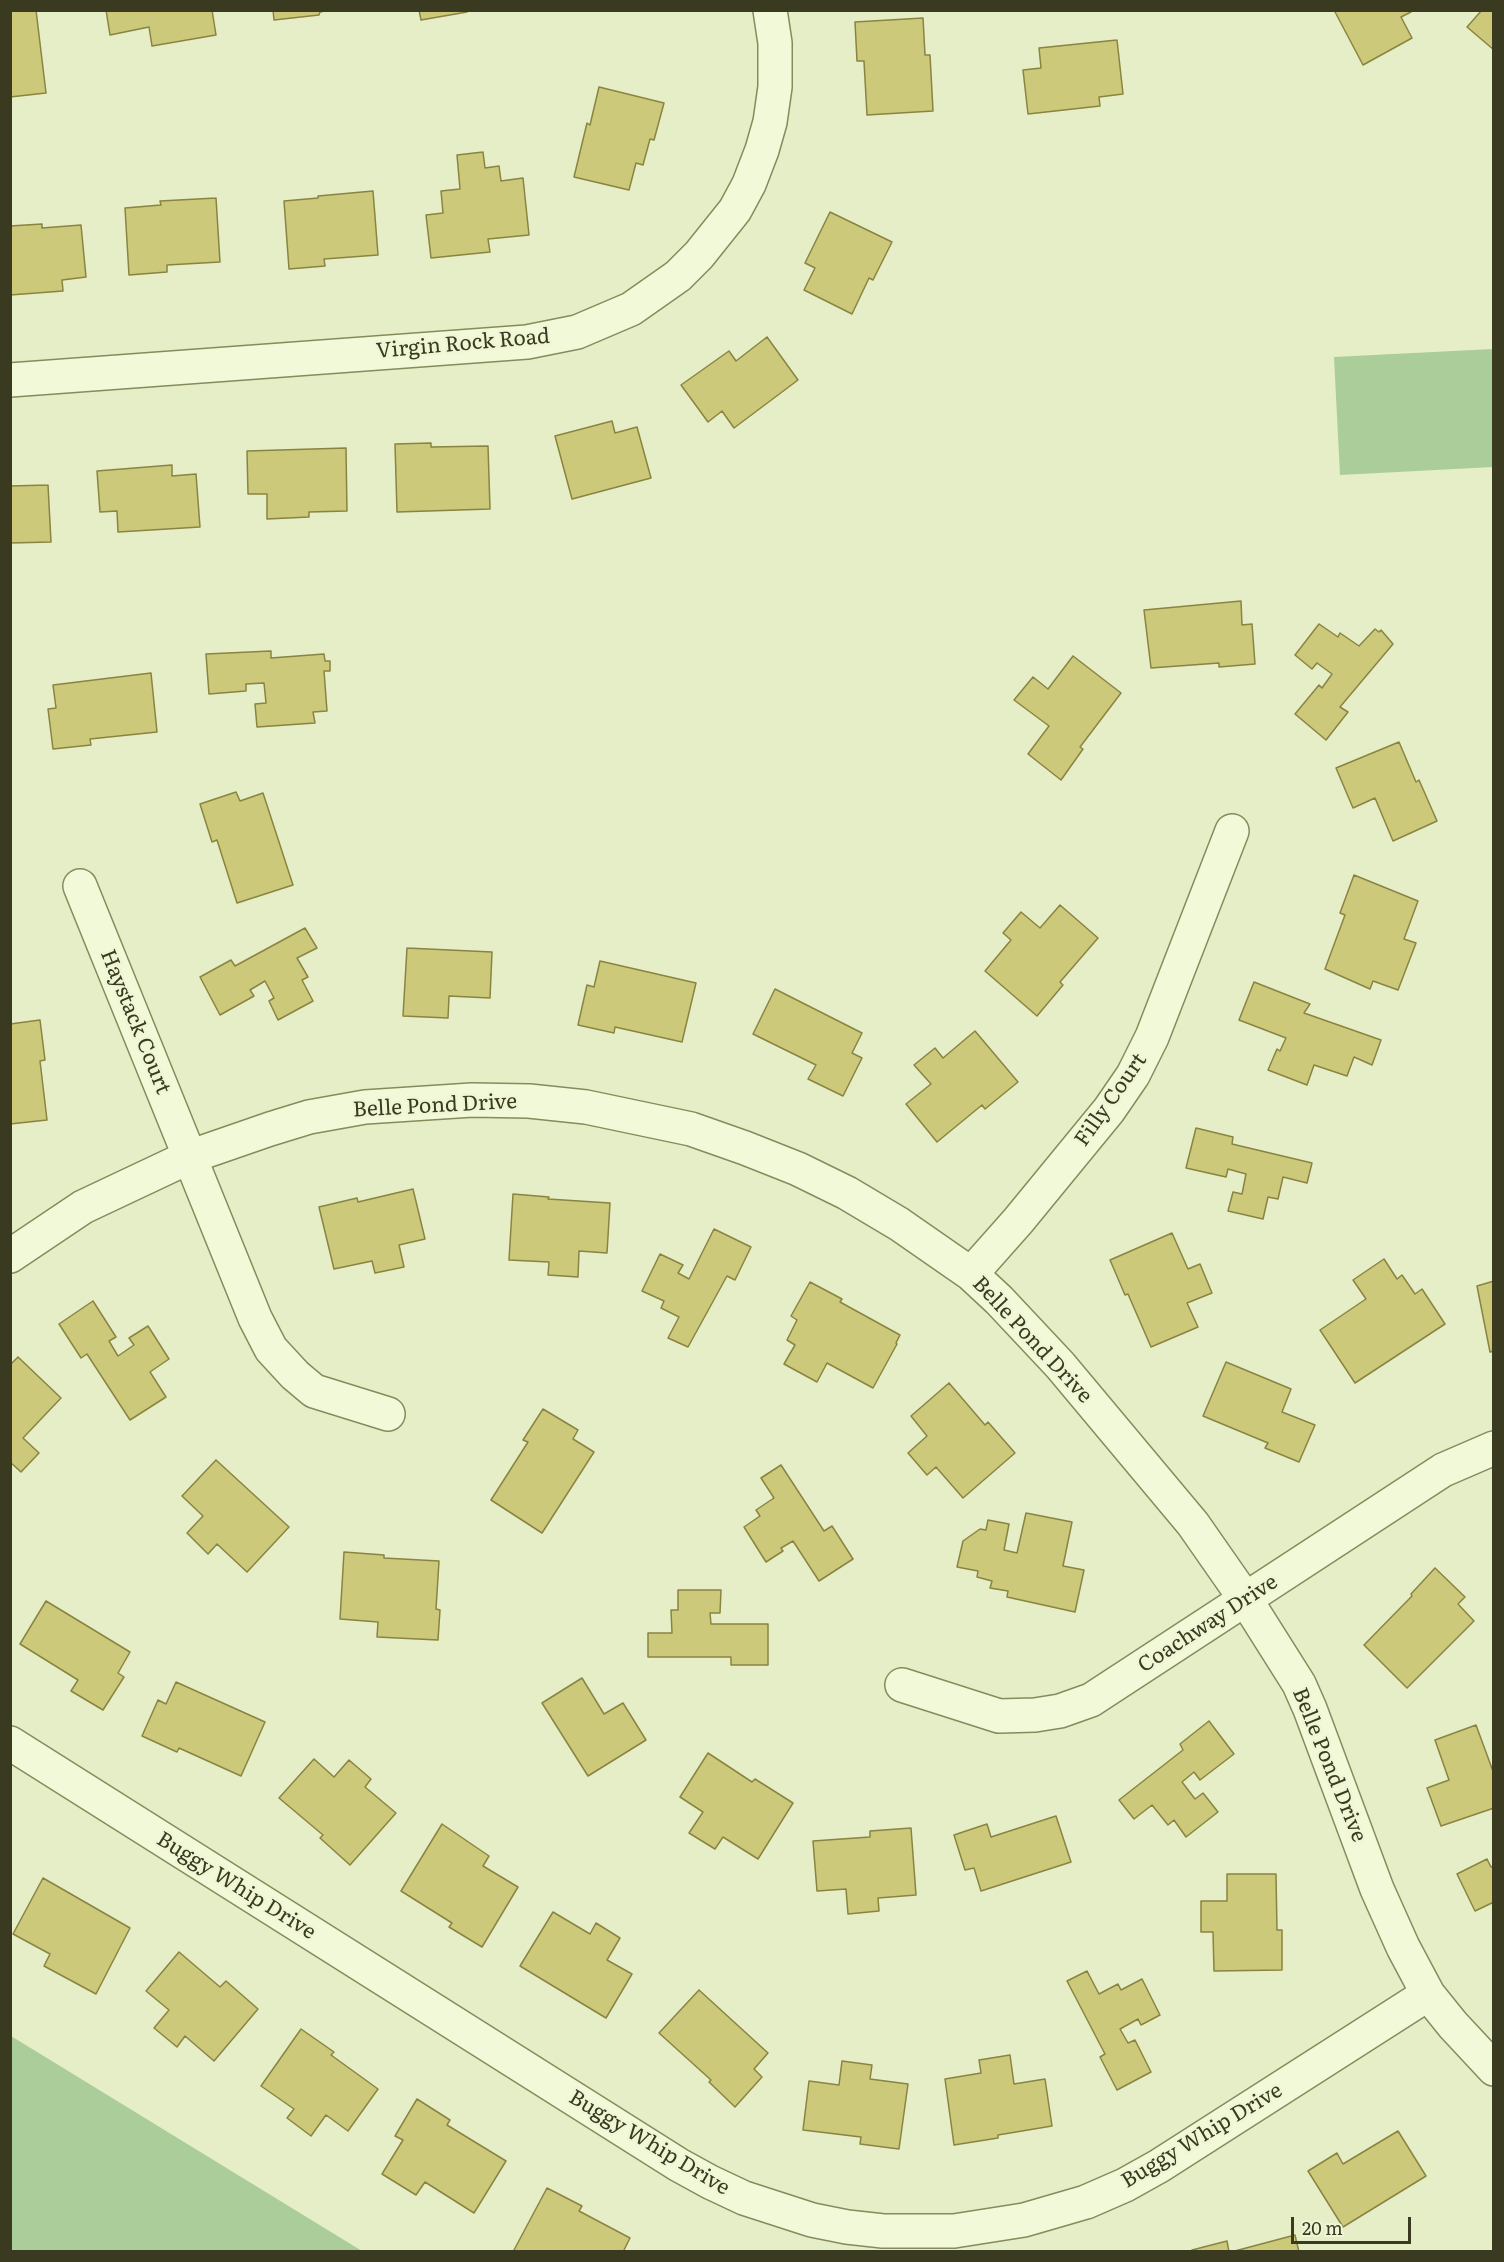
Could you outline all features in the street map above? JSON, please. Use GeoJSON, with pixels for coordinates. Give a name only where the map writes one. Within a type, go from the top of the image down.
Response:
{"type":"FeatureCollection","features":[{"type":"Feature","properties":{"kind":"street","name":"Virgin Rock Road"},"geometry":{"type":"LineString","coordinates":[[10,380],[527,342],[577,332],[631,309],[678,276],[699,255],[735,210],[748,184],[765,140],[775,87],[775,43],[770,10]]}},
{"type":"Feature","properties":{"kind":"street","name":"Filly Court"},"geometry":{"type":"LineString","coordinates":[[971,1274],[1094,1128],[1133,1075],[1152,1037],[1232,831]]}},
{"type":"Feature","properties":{"kind":"street","name":"Haystack Court"},"geometry":{"type":"LineString","coordinates":[[80,886],[255,1318],[271,1349],[295,1376],[314,1391],[388,1414]]}},
{"type":"Feature","properties":{"kind":"street","name":"Belle Pond Drive"},"geometry":{"type":"LineString","coordinates":[[10,1256],[83,1207],[189,1157],[309,1117],[365,1107],[472,1100],[529,1101],[586,1107],[691,1129],[798,1169],[847,1193],[899,1224],[971,1274],[999,1300],[1060,1365],[1193,1524],[1246,1600],[1299,1684],[1377,1889],[1403,1947],[1428,1994],[1494,2069]]}},
{"type":"Feature","properties":{"kind":"street","name":"Coachway Drive"},"geometry":{"type":"LineString","coordinates":[[902,1685],[999,1716],[1035,1715],[1060,1711],[1091,1700],[1443,1470],[1494,1448]]}},
{"type":"Feature","properties":{"kind":"street","name":"Buggy Whip Drive"},"geometry":{"type":"LineString","coordinates":[[10,1743],[689,2171],[744,2198],[812,2220],[847,2227],[883,2231],[954,2231],[1024,2220],[1086,2202],[1125,2185],[1159,2166],[1428,1994]]}},
{"type":"Feature","properties":{"kind":"green space"},"geometry":{"type":"Polygon","coordinates":[[[1493,349],[1493,467],[1340,475],[1334,357],[1493,349]]]}},
{"type":"Feature","properties":{"kind":"green space"},"geometry":{"type":"Polygon","coordinates":[[[11,2036],[362,2251],[11,2251],[11,2036]]]}},
{"type":"Feature","properties":{"kind":"building"},"geometry":{"type":"Polygon","coordinates":[[[10,10],[36,10],[46,93],[10,97],[10,10]]]}},
{"type":"Feature","properties":{"kind":"building"},"geometry":{"type":"Polygon","coordinates":[[[106,10],[212,10],[216,35],[152,46],[149,27],[110,35],[106,10]]]}},
{"type":"Feature","properties":{"kind":"building"},"geometry":{"type":"Polygon","coordinates":[[[273,10],[330,10],[320,12],[319,15],[274,20],[273,10]]]}},
{"type":"Feature","properties":{"kind":"building"},"geometry":{"type":"Polygon","coordinates":[[[419,10],[466,10],[467,12],[421,20],[419,10]]]}},
{"type":"Feature","properties":{"kind":"building"},"geometry":{"type":"Polygon","coordinates":[[[1334,10],[1410,10],[1411,12],[1401,17],[1412,38],[1363,65],[1334,10]]]}},
{"type":"Feature","properties":{"kind":"building"},"geometry":{"type":"Polygon","coordinates":[[[1482,10],[1494,10],[1494,50],[1467,27],[1482,10]]]}},
{"type":"Feature","properties":{"kind":"building"},"geometry":{"type":"Polygon","coordinates":[[[923,18],[925,55],[930,55],[933,111],[867,115],[864,61],[857,61],[855,22],[923,18]]]}},
{"type":"Feature","properties":{"kind":"building"},"geometry":{"type":"Polygon","coordinates":[[[1117,40],[1123,94],[1099,97],[1100,106],[1028,114],[1023,70],[1041,68],[1039,48],[1117,40]]]}},
{"type":"Feature","properties":{"kind":"building"},"geometry":{"type":"Polygon","coordinates":[[[599,87],[664,103],[654,140],[650,139],[643,165],[636,163],[629,190],[574,177],[587,123],[590,125],[599,87]]]}},
{"type":"Feature","properties":{"kind":"building"},"geometry":{"type":"Polygon","coordinates":[[[483,152],[485,168],[499,166],[501,181],[523,178],[529,235],[488,239],[490,252],[431,258],[426,215],[443,213],[441,191],[460,189],[457,155],[483,152]]]}},
{"type":"Feature","properties":{"kind":"building"},"geometry":{"type":"Polygon","coordinates":[[[373,191],[378,255],[324,259],[325,266],[289,269],[284,201],[373,191]]]}},
{"type":"Feature","properties":{"kind":"building"},"geometry":{"type":"Polygon","coordinates":[[[216,198],[220,262],[167,265],[167,272],[129,275],[125,208],[161,205],[160,201],[216,198]]]}},
{"type":"Feature","properties":{"kind":"building"},"geometry":{"type":"Polygon","coordinates":[[[830,212],[892,242],[873,280],[869,278],[852,314],[804,290],[815,268],[805,263],[830,212]]]}},
{"type":"Feature","properties":{"kind":"building"},"geometry":{"type":"Polygon","coordinates":[[[42,224],[42,228],[81,225],[86,277],[62,280],[63,291],[10,295],[10,226],[42,224]]]}},
{"type":"Feature","properties":{"kind":"building"},"geometry":{"type":"Polygon","coordinates":[[[767,337],[798,380],[734,428],[722,411],[708,422],[681,385],[729,351],[736,361],[767,337]]]}},
{"type":"Feature","properties":{"kind":"building"},"geometry":{"type":"Polygon","coordinates":[[[612,421],[615,433],[637,427],[651,478],[572,499],[555,436],[612,421]]]}},
{"type":"Feature","properties":{"kind":"building"},"geometry":{"type":"Polygon","coordinates":[[[431,443],[431,447],[488,446],[490,509],[397,512],[395,444],[431,443]]]}},
{"type":"Feature","properties":{"kind":"building"},"geometry":{"type":"Polygon","coordinates":[[[346,448],[347,511],[309,512],[309,517],[267,519],[267,494],[248,494],[247,451],[346,448]]]}},
{"type":"Feature","properties":{"kind":"building"},"geometry":{"type":"Polygon","coordinates":[[[172,465],[172,476],[196,474],[200,527],[118,532],[117,511],[100,512],[97,471],[172,465]]]}},
{"type":"Feature","properties":{"kind":"building"},"geometry":{"type":"Polygon","coordinates":[[[48,485],[51,542],[10,543],[10,486],[48,485]]]}},
{"type":"Feature","properties":{"kind":"building"},"geometry":{"type":"Polygon","coordinates":[[[1241,601],[1242,625],[1252,624],[1255,664],[1219,667],[1219,663],[1151,668],[1144,610],[1241,601]]]}},
{"type":"Feature","properties":{"kind":"building"},"geometry":{"type":"Polygon","coordinates":[[[1319,624],[1338,637],[1340,633],[1359,646],[1375,629],[1379,632],[1381,630],[1393,644],[1340,707],[1348,712],[1326,740],[1295,714],[1319,685],[1322,688],[1332,674],[1317,663],[1312,669],[1295,655],[1319,624]]]}},
{"type":"Feature","properties":{"kind":"building"},"geometry":{"type":"Polygon","coordinates":[[[271,651],[271,658],[324,654],[325,661],[330,661],[330,671],[324,671],[327,711],[313,712],[315,723],[257,727],[255,704],[266,703],[264,683],[246,684],[246,691],[209,694],[206,654],[271,651]]]}},
{"type":"Feature","properties":{"kind":"building"},"geometry":{"type":"Polygon","coordinates":[[[1073,656],[1121,693],[1080,747],[1083,749],[1061,780],[1028,754],[1049,726],[1014,700],[1033,677],[1048,689],[1073,656]]]}},
{"type":"Feature","properties":{"kind":"building"},"geometry":{"type":"Polygon","coordinates":[[[151,673],[157,732],[90,739],[91,745],[53,749],[48,709],[56,708],[53,685],[151,673]]]}},
{"type":"Feature","properties":{"kind":"building"},"geometry":{"type":"Polygon","coordinates":[[[1399,742],[1416,782],[1419,780],[1437,821],[1393,841],[1375,798],[1353,808],[1336,768],[1399,742]]]}},
{"type":"Feature","properties":{"kind":"building"},"geometry":{"type":"Polygon","coordinates":[[[236,792],[240,801],[263,793],[293,885],[237,903],[217,840],[212,842],[200,804],[236,792]]]}},
{"type":"Feature","properties":{"kind":"building"},"geometry":{"type":"Polygon","coordinates":[[[1354,875],[1418,901],[1404,939],[1416,943],[1398,990],[1373,981],[1370,989],[1325,969],[1345,915],[1340,913],[1354,875]]]}},
{"type":"Feature","properties":{"kind":"building"},"geometry":{"type":"Polygon","coordinates":[[[1060,905],[1098,938],[1060,982],[1063,985],[1037,1016],[985,971],[1011,940],[1003,933],[1021,912],[1040,928],[1060,905]]]}},
{"type":"Feature","properties":{"kind":"building"},"geometry":{"type":"Polygon","coordinates":[[[305,928],[317,948],[297,958],[308,977],[302,980],[313,1001],[278,1020],[269,1001],[274,998],[265,981],[250,990],[254,996],[220,1015],[200,977],[231,960],[235,966],[305,928]]]}},
{"type":"Feature","properties":{"kind":"building"},"geometry":{"type":"Polygon","coordinates":[[[407,948],[492,952],[490,998],[449,996],[448,1018],[403,1016],[407,948]]]}},
{"type":"Feature","properties":{"kind":"building"},"geometry":{"type":"Polygon","coordinates":[[[600,961],[696,983],[682,1042],[615,1027],[614,1033],[578,1025],[587,985],[594,987],[600,961]]]}},
{"type":"Feature","properties":{"kind":"building"},"geometry":{"type":"Polygon","coordinates":[[[1254,982],[1310,1004],[1304,1013],[1381,1040],[1372,1065],[1354,1057],[1347,1076],[1314,1065],[1307,1085],[1268,1070],[1277,1049],[1280,1051],[1286,1038],[1239,1020],[1254,982]]]}},
{"type":"Feature","properties":{"kind":"building"},"geometry":{"type":"Polygon","coordinates":[[[775,989],[862,1033],[852,1053],[862,1058],[843,1096],[808,1079],[816,1065],[753,1034],[775,989]]]}},
{"type":"Feature","properties":{"kind":"building"},"geometry":{"type":"Polygon","coordinates":[[[40,1020],[45,1060],[40,1061],[47,1120],[10,1124],[10,1024],[40,1020]]]}},
{"type":"Feature","properties":{"kind":"building"},"geometry":{"type":"Polygon","coordinates":[[[975,1031],[1018,1082],[985,1109],[982,1105],[937,1142],[906,1104],[931,1084],[914,1065],[935,1048],[943,1058],[975,1031]]]}},
{"type":"Feature","properties":{"kind":"building"},"geometry":{"type":"Polygon","coordinates":[[[1196,1128],[1233,1137],[1232,1144],[1312,1163],[1307,1183],[1283,1177],[1278,1199],[1268,1197],[1263,1219],[1228,1211],[1233,1192],[1242,1194],[1246,1174],[1228,1169],[1226,1177],[1186,1168],[1196,1128]]]}},
{"type":"Feature","properties":{"kind":"building"},"geometry":{"type":"Polygon","coordinates":[[[413,1189],[425,1239],[399,1245],[404,1267],[375,1273],[372,1261],[334,1269],[319,1207],[357,1198],[358,1202],[413,1189]]]}},
{"type":"Feature","properties":{"kind":"building"},"geometry":{"type":"Polygon","coordinates":[[[513,1194],[610,1203],[607,1253],[579,1251],[578,1277],[548,1275],[549,1262],[509,1260],[513,1194]]]}},
{"type":"Feature","properties":{"kind":"building"},"geometry":{"type":"Polygon","coordinates":[[[714,1229],[751,1247],[735,1280],[727,1276],[688,1347],[668,1338],[679,1317],[661,1308],[664,1301],[642,1291],[660,1254],[683,1265],[678,1273],[689,1279],[714,1229]]]}},
{"type":"Feature","properties":{"kind":"building"},"geometry":{"type":"Polygon","coordinates":[[[1172,1233],[1188,1269],[1200,1264],[1212,1293],[1187,1303],[1198,1327],[1151,1347],[1110,1260],[1172,1233]]]}},
{"type":"Feature","properties":{"kind":"building"},"geometry":{"type":"Polygon","coordinates":[[[1384,1259],[1397,1279],[1402,1275],[1415,1294],[1422,1289],[1445,1324],[1355,1383],[1320,1330],[1366,1299],[1353,1280],[1384,1259]]]}},
{"type":"Feature","properties":{"kind":"building"},"geometry":{"type":"Polygon","coordinates":[[[1494,1281],[1494,1351],[1490,1352],[1477,1286],[1494,1281]]]}},
{"type":"Feature","properties":{"kind":"building"},"geometry":{"type":"Polygon","coordinates":[[[810,1282],[842,1299],[840,1302],[900,1335],[873,1388],[827,1363],[817,1382],[784,1364],[795,1345],[787,1340],[797,1320],[791,1316],[810,1282]]]}},
{"type":"Feature","properties":{"kind":"building"},"geometry":{"type":"Polygon","coordinates":[[[93,1301],[116,1337],[109,1341],[118,1356],[134,1345],[129,1338],[148,1326],[169,1359],[150,1372],[166,1397],[130,1420],[87,1354],[81,1358],[59,1324],[93,1301]]]}},
{"type":"Feature","properties":{"kind":"building"},"geometry":{"type":"Polygon","coordinates":[[[18,1357],[61,1398],[23,1438],[39,1453],[21,1472],[10,1462],[10,1365],[18,1357]]]}},
{"type":"Feature","properties":{"kind":"building"},"geometry":{"type":"Polygon","coordinates":[[[1226,1362],[1291,1389],[1282,1412],[1315,1425],[1299,1462],[1265,1448],[1268,1443],[1203,1416],[1226,1362]]]}},
{"type":"Feature","properties":{"kind":"building"},"geometry":{"type":"Polygon","coordinates":[[[949,1383],[985,1425],[988,1422],[1015,1453],[963,1498],[936,1467],[927,1475],[908,1453],[927,1436],[911,1416],[949,1383]]]}},
{"type":"Feature","properties":{"kind":"building"},"geometry":{"type":"Polygon","coordinates":[[[543,1409],[578,1430],[573,1439],[594,1452],[542,1533],[491,1500],[528,1442],[523,1440],[543,1409]]]}},
{"type":"Feature","properties":{"kind":"building"},"geometry":{"type":"Polygon","coordinates":[[[216,1460],[289,1527],[247,1572],[217,1544],[208,1554],[187,1533],[203,1516],[182,1496],[216,1460]]]}},
{"type":"Feature","properties":{"kind":"building"},"geometry":{"type":"Polygon","coordinates":[[[781,1465],[824,1531],[832,1526],[853,1559],[819,1581],[793,1541],[781,1548],[783,1551],[766,1562],[744,1527],[760,1516],[756,1510],[774,1498],[761,1478],[781,1465]]]}},
{"type":"Feature","properties":{"kind":"building"},"geometry":{"type":"Polygon","coordinates":[[[1026,1513],[1072,1522],[1063,1566],[1084,1570],[1075,1612],[1007,1597],[1008,1591],[990,1588],[992,1581],[977,1577],[978,1571],[957,1567],[963,1541],[980,1529],[986,1530],[988,1520],[1009,1524],[1004,1550],[1017,1553],[1026,1513]]]}},
{"type":"Feature","properties":{"kind":"building"},"geometry":{"type":"Polygon","coordinates":[[[344,1552],[384,1555],[384,1558],[439,1561],[436,1609],[440,1610],[438,1640],[377,1637],[378,1622],[340,1619],[344,1552]]]}},
{"type":"Feature","properties":{"kind":"building"},"geometry":{"type":"Polygon","coordinates":[[[1435,1568],[1465,1597],[1458,1604],[1474,1621],[1407,1688],[1364,1645],[1412,1596],[1411,1594],[1435,1568]]]}},
{"type":"Feature","properties":{"kind":"building"},"geometry":{"type":"Polygon","coordinates":[[[678,1590],[721,1590],[720,1613],[710,1613],[711,1624],[768,1624],[768,1665],[731,1665],[731,1657],[648,1657],[648,1633],[672,1633],[671,1610],[678,1610],[678,1590]]]}},
{"type":"Feature","properties":{"kind":"building"},"geometry":{"type":"Polygon","coordinates":[[[46,1601],[130,1652],[118,1673],[124,1677],[103,1710],[71,1691],[78,1680],[20,1644],[46,1601]]]}},
{"type":"Feature","properties":{"kind":"building"},"geometry":{"type":"Polygon","coordinates":[[[582,1678],[604,1714],[623,1703],[646,1740],[588,1776],[542,1703],[582,1678]]]}},
{"type":"Feature","properties":{"kind":"building"},"geometry":{"type":"Polygon","coordinates":[[[176,1682],[265,1722],[241,1776],[179,1748],[177,1752],[142,1736],[158,1700],[166,1704],[176,1682]]]}},
{"type":"Feature","properties":{"kind":"building"},"geometry":{"type":"Polygon","coordinates":[[[1209,1721],[1234,1754],[1200,1780],[1194,1772],[1182,1782],[1195,1799],[1203,1793],[1218,1812],[1186,1837],[1174,1820],[1168,1825],[1152,1805],[1134,1819],[1119,1800],[1183,1750],[1180,1744],[1209,1721]]]}},
{"type":"Feature","properties":{"kind":"building"},"geometry":{"type":"Polygon","coordinates":[[[1476,1725],[1494,1774],[1494,1808],[1441,1826],[1427,1788],[1449,1780],[1435,1740],[1476,1725]]]}},
{"type":"Feature","properties":{"kind":"building"},"geometry":{"type":"Polygon","coordinates":[[[708,1753],[752,1782],[755,1779],[793,1803],[758,1859],[723,1837],[715,1849],[689,1833],[703,1812],[680,1797],[708,1753]]]}},
{"type":"Feature","properties":{"kind":"building"},"geometry":{"type":"Polygon","coordinates":[[[314,1759],[334,1777],[349,1760],[371,1779],[365,1787],[396,1813],[350,1865],[320,1838],[323,1835],[279,1798],[314,1759]]]}},
{"type":"Feature","properties":{"kind":"building"},"geometry":{"type":"Polygon","coordinates":[[[1056,1816],[1071,1862],[981,1891],[974,1868],[965,1870],[954,1835],[987,1824],[991,1837],[1056,1816]]]}},
{"type":"Feature","properties":{"kind":"building"},"geometry":{"type":"Polygon","coordinates":[[[442,1824],[489,1856],[483,1866],[518,1887],[482,1947],[449,1927],[452,1923],[401,1891],[442,1824]]]}},
{"type":"Feature","properties":{"kind":"building"},"geometry":{"type":"Polygon","coordinates":[[[911,1828],[916,1895],[878,1898],[879,1911],[848,1914],[846,1889],[817,1891],[813,1841],[870,1837],[870,1831],[911,1828]]]}},
{"type":"Feature","properties":{"kind":"building"},"geometry":{"type":"Polygon","coordinates":[[[1487,1859],[1491,1867],[1494,1866],[1494,1902],[1475,1911],[1457,1874],[1487,1859]]]}},
{"type":"Feature","properties":{"kind":"building"},"geometry":{"type":"Polygon","coordinates":[[[1227,1874],[1276,1874],[1277,1930],[1282,1930],[1282,1970],[1214,1971],[1213,1932],[1201,1932],[1201,1901],[1227,1901],[1227,1874]]]}},
{"type":"Feature","properties":{"kind":"building"},"geometry":{"type":"Polygon","coordinates":[[[43,1878],[130,1928],[96,1994],[44,1966],[50,1954],[13,1934],[43,1878]]]}},
{"type":"Feature","properties":{"kind":"building"},"geometry":{"type":"Polygon","coordinates":[[[553,1912],[590,1934],[596,1923],[620,1938],[607,1960],[632,1974],[606,2018],[520,1966],[553,1912]]]}},
{"type":"Feature","properties":{"kind":"building"},"geometry":{"type":"Polygon","coordinates":[[[179,1952],[220,1987],[226,1981],[258,2009],[214,2061],[185,2036],[177,2047],[154,2028],[169,2010],[146,1991],[179,1952]]]}},
{"type":"Feature","properties":{"kind":"building"},"geometry":{"type":"Polygon","coordinates":[[[1087,1971],[1099,1994],[1118,1984],[1121,1990],[1142,1979],[1160,2015],[1141,2025],[1138,2019],[1120,2029],[1128,2043],[1135,2040],[1151,2072],[1117,2090],[1100,2057],[1105,2054],[1067,1981],[1087,1971]]]}},
{"type":"Feature","properties":{"kind":"building"},"geometry":{"type":"Polygon","coordinates":[[[699,1990],[768,2053],[754,2069],[762,2077],[735,2107],[709,2082],[711,2080],[659,2033],[699,1990]]]}},
{"type":"Feature","properties":{"kind":"building"},"geometry":{"type":"Polygon","coordinates":[[[301,2029],[334,2052],[331,2055],[378,2089],[348,2131],[326,2115],[311,2136],[287,2118],[294,2109],[261,2086],[301,2029]]]}},
{"type":"Feature","properties":{"kind":"building"},"geometry":{"type":"Polygon","coordinates":[[[1010,2055],[1014,2084],[1045,2079],[1052,2126],[954,2145],[945,2079],[981,2073],[979,2060],[1010,2055]]]}},
{"type":"Feature","properties":{"kind":"building"},"geometry":{"type":"Polygon","coordinates":[[[842,2061],[872,2065],[870,2079],[908,2084],[899,2149],[860,2144],[861,2137],[803,2130],[809,2081],[839,2085],[842,2061]]]}},
{"type":"Feature","properties":{"kind":"building"},"geometry":{"type":"Polygon","coordinates":[[[417,2099],[450,2120],[447,2125],[506,2161],[474,2213],[425,2182],[416,2195],[382,2174],[403,2140],[395,2136],[417,2099]]]}},
{"type":"Feature","properties":{"kind":"building"},"geometry":{"type":"Polygon","coordinates":[[[1398,2131],[1426,2176],[1343,2227],[1308,2171],[1337,2153],[1343,2164],[1398,2131]]]}},
{"type":"Feature","properties":{"kind":"building"},"geometry":{"type":"Polygon","coordinates":[[[547,2188],[582,2206],[579,2211],[630,2238],[623,2252],[518,2252],[514,2250],[547,2188]]]}},
{"type":"Feature","properties":{"kind":"building"},"geometry":{"type":"Polygon","coordinates":[[[1295,2235],[1299,2252],[1231,2252],[1295,2235]]]}},
{"type":"Feature","properties":{"kind":"building"},"geometry":{"type":"Polygon","coordinates":[[[1227,2241],[1229,2252],[1192,2252],[1192,2250],[1227,2241]]]}}]}
